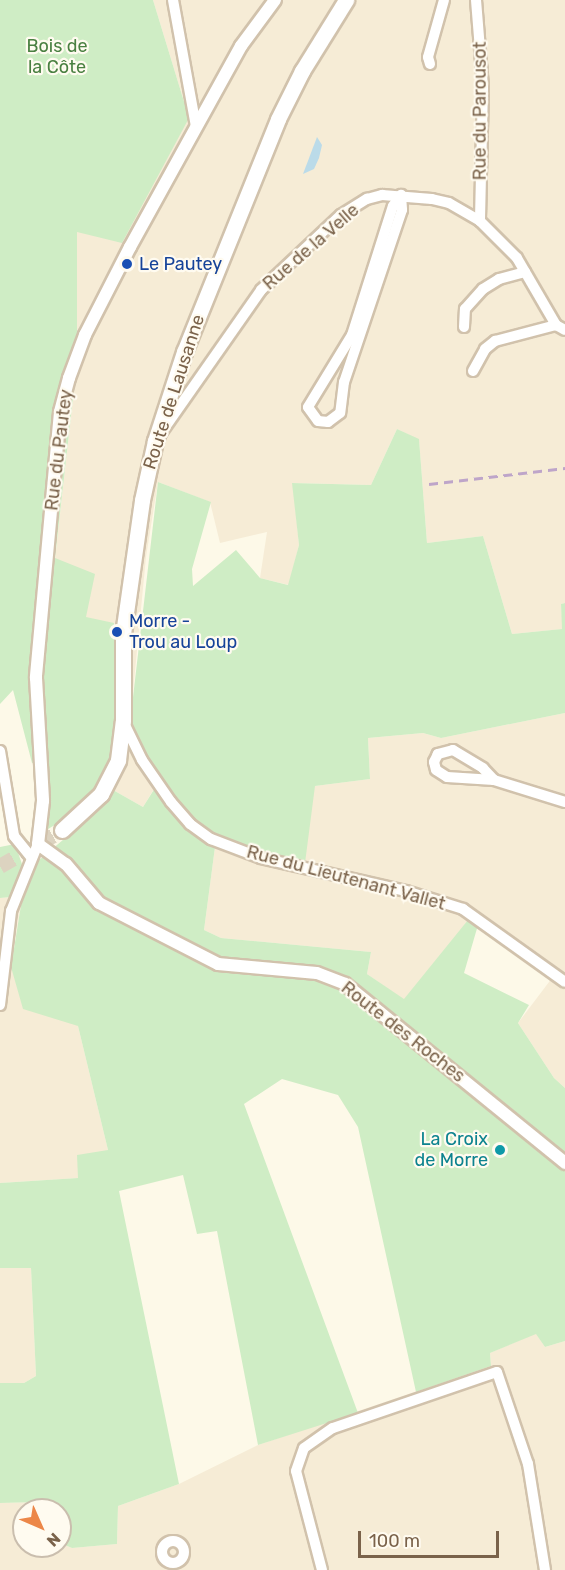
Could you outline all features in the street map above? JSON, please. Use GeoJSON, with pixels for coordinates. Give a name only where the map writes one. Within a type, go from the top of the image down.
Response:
{"type":"FeatureCollection","features":[{"type":"Feature","properties":{"kind":"main road","name":"Route de Lausanne"},"geometry":{"type":"LineString","coordinates":[[62,830],[101,794],[118,760],[123,721],[123,634],[142,500],[155,441],[184,352],[260,160],[302,71],[346,0]]}},
{"type":"Feature","properties":{"kind":"street"},"geometry":{"type":"LineString","coordinates":[[173,0],[196,126]]}},
{"type":"Feature","properties":{"kind":"street","name":"Rue du Pautey"},"geometry":{"type":"LineString","coordinates":[[38,844],[43,801],[36,678],[60,412],[85,335],[241,46],[275,0]]}},
{"type":"Feature","properties":{"kind":"street"},"geometry":{"type":"LineString","coordinates":[[430,64],[428,57],[444,0]]}},
{"type":"Feature","properties":{"kind":"street","name":"Rue du Parousot"},"geometry":{"type":"LineString","coordinates":[[476,0],[483,87],[480,221]]}},
{"type":"Feature","properties":{"kind":"street"},"geometry":{"type":"LineString","coordinates":[[372,287],[352,335],[308,407],[318,421],[327,422],[340,413],[344,382],[372,287],[393,207],[401,195]]}},
{"type":"Feature","properties":{"kind":"street","name":"Rue de la Velle"},"geometry":{"type":"LineString","coordinates":[[155,441],[261,290],[341,215],[367,199],[401,195],[449,203],[480,221],[525,272],[560,328]]}},
{"type":"Feature","properties":{"kind":"street"},"geometry":{"type":"LineString","coordinates":[[463,323],[470,301],[483,289],[499,279],[525,272]]}},
{"type":"Feature","properties":{"kind":"street"},"geometry":{"type":"LineString","coordinates":[[473,371],[485,349],[495,341],[560,328]]}},
{"type":"Feature","properties":{"kind":"street","name":"Rue du Lieutenant Vallet"},"geometry":{"type":"LineString","coordinates":[[123,721],[142,760],[182,816],[211,839],[261,858],[406,891],[463,909],[565,982]]}},
{"type":"Feature","properties":{"kind":"street"},"geometry":{"type":"LineString","coordinates":[[494,780],[483,768],[453,750],[438,754],[434,762],[436,770],[447,777],[494,780],[565,802]]}},
{"type":"Feature","properties":{"kind":"street"},"geometry":{"type":"LineString","coordinates":[[0,751],[14,836],[32,858]]}},
{"type":"Feature","properties":{"kind":"street"},"geometry":{"type":"LineString","coordinates":[[118,760],[128,756],[142,760]]}},
{"type":"Feature","properties":{"kind":"street"},"geometry":{"type":"LineString","coordinates":[[0,1005],[11,910],[38,844]]}},
{"type":"Feature","properties":{"kind":"street","name":"Route des Roches"},"geometry":{"type":"LineString","coordinates":[[38,844],[66,864],[99,903],[218,964],[317,973],[345,984],[565,1163]]}},
{"type":"Feature","properties":{"kind":"street"},"geometry":{"type":"LineString","coordinates":[[322,1570],[296,1471],[304,1448],[333,1428],[497,1372],[528,1464],[545,1570]]}},
{"type":"Feature","properties":{"kind":"shaded area"},"geometry":{"type":"Polygon","coordinates":[[[153,0],[565,0],[565,603],[561,604],[563,629],[512,634],[483,536],[427,543],[419,440],[397,429],[371,485],[293,483],[299,545],[289,585],[260,578],[267,532],[220,543],[210,502],[158,482],[146,557],[130,723],[160,779],[143,807],[113,790],[105,781],[86,617],[55,559],[77,363],[77,231],[189,118],[153,0]]]}},
{"type":"Feature","properties":{"kind":"shaded area"},"geometry":{"type":"Polygon","coordinates":[[[565,713],[565,1088],[554,1078],[518,1023],[552,978],[478,925],[468,921],[404,1000],[367,974],[371,952],[221,938],[204,930],[215,847],[315,786],[370,779],[368,738],[423,733],[441,738],[565,713]]]}},
{"type":"Feature","properties":{"kind":"shaded area"},"geometry":{"type":"Polygon","coordinates":[[[11,897],[21,903],[11,967],[78,1026],[108,1150],[78,1178],[0,1183],[0,898],[11,897]]]}},
{"type":"Feature","properties":{"kind":"shaded area"},"geometry":{"type":"Polygon","coordinates":[[[0,1268],[31,1268],[36,1376],[24,1383],[0,1383],[0,1268]]]}},
{"type":"Feature","properties":{"kind":"shaded area"},"geometry":{"type":"Polygon","coordinates":[[[536,1333],[545,1347],[565,1341],[565,1570],[0,1570],[0,1503],[12,1503],[12,1558],[72,1558],[72,1548],[117,1544],[118,1506],[179,1484],[258,1445],[491,1366],[490,1353],[536,1333]]]}},
{"type":"Feature","properties":{"kind":"green space","name":"Bois de la Côte"},"geometry":{"type":"Polygon","coordinates":[[[0,0],[153,0],[189,118],[122,243],[77,232],[77,363],[55,558],[95,574],[86,617],[114,623],[115,740],[105,781],[77,811],[45,831],[47,760],[32,763],[13,690],[0,704],[0,0]]]}},
{"type":"Feature","properties":{"kind":"green space"},"geometry":{"type":"Polygon","coordinates":[[[397,429],[419,439],[427,543],[483,536],[512,634],[562,629],[561,604],[565,603],[565,713],[441,738],[423,733],[368,738],[370,779],[315,786],[305,863],[215,847],[204,930],[221,938],[371,952],[367,974],[404,999],[468,920],[478,925],[464,973],[529,1005],[518,1023],[554,1078],[565,1088],[565,1341],[545,1347],[536,1334],[490,1353],[491,1366],[416,1392],[358,1127],[338,1095],[282,1079],[244,1104],[358,1413],[258,1445],[217,1231],[197,1234],[183,1175],[119,1191],[179,1484],[118,1506],[117,1544],[72,1548],[72,1498],[12,1498],[12,1503],[0,1503],[0,1383],[24,1383],[36,1376],[31,1268],[0,1268],[0,1183],[78,1178],[77,1155],[108,1150],[78,1026],[23,1009],[11,967],[21,905],[39,860],[88,819],[113,790],[143,807],[160,780],[130,723],[158,482],[211,502],[192,569],[193,586],[236,550],[260,578],[288,585],[299,545],[292,483],[371,485],[397,429]]]}},
{"type":"Feature","properties":{"kind":"green space"},"geometry":{"type":"Polygon","coordinates":[[[15,844],[23,867],[11,897],[0,898],[0,847],[15,844]]]}},
{"type":"Feature","properties":{"kind":"water"},"geometry":{"type":"Polygon","coordinates":[[[317,137],[322,145],[319,158],[314,169],[303,174],[317,137]]]}},
{"type":"Feature","properties":{"kind":"tunnel"},"geometry":{"type":"LineString","coordinates":[[0,866],[62,830]]}},
{"type":"Feature","properties":{"kind":"railway"},"geometry":{"type":"LineString","coordinates":[[429,484],[565,468]]}},
{"type":"Feature","properties":{"kind":"place","name":"Le Pautey"},"geometry":{"type":"Point","coordinates":[127,264]}},
{"type":"Feature","properties":{"kind":"place","name":"Morre - Trou au Loup"},"geometry":{"type":"Point","coordinates":[117,632]}},
{"type":"Feature","properties":{"kind":"place","name":"La Croix de Morre"},"geometry":{"type":"Point","coordinates":[500,1150]}}]}
